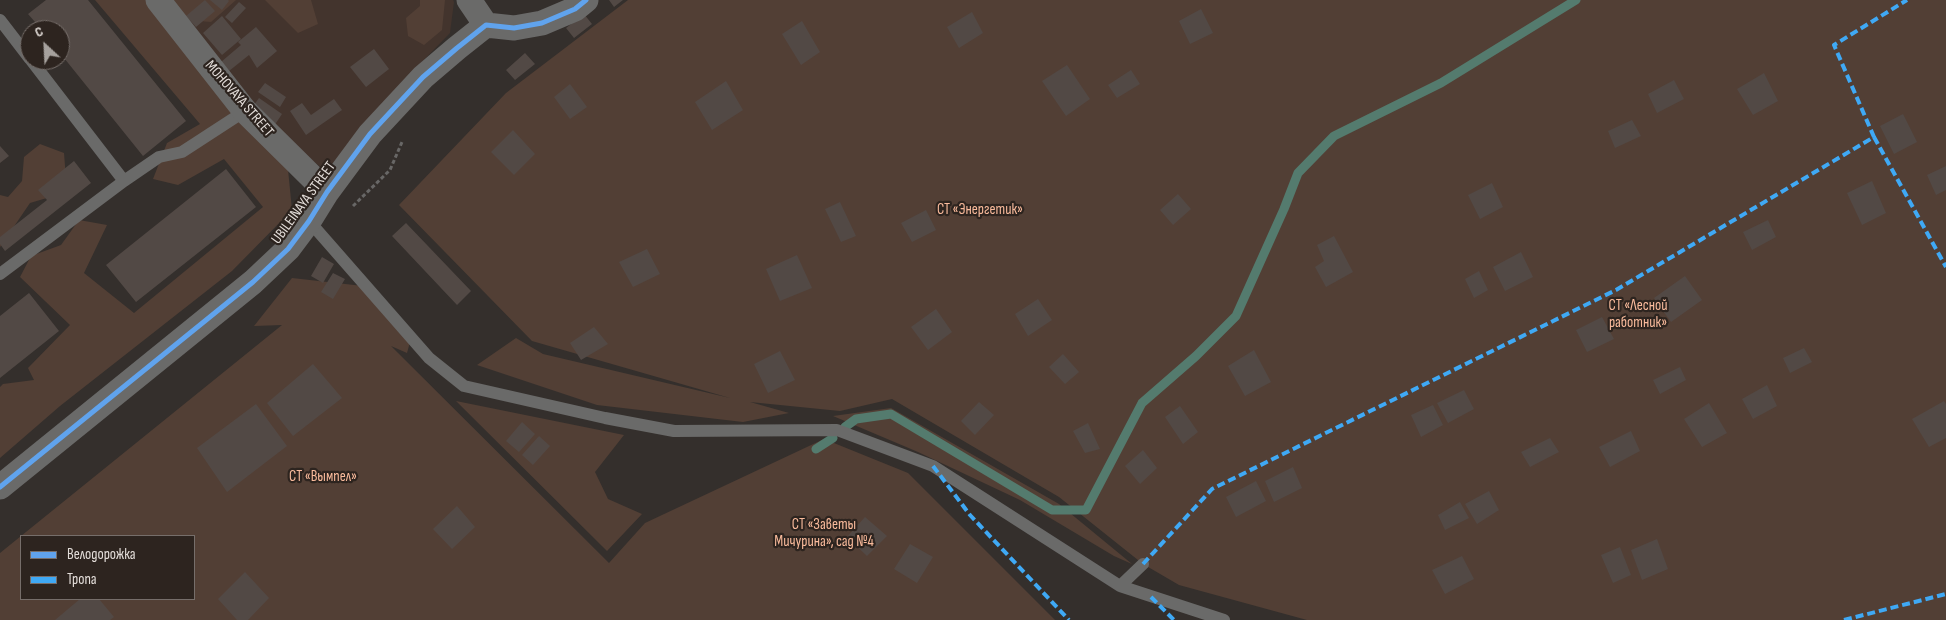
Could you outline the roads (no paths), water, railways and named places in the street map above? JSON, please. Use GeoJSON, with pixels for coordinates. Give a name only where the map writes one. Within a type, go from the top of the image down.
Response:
{"type":"FeatureCollection","features":[{"type":"Feature","properties":{"kind":"street","name":"MOHOVAYA STREET"},"geometry":{"type":"LineString","coordinates":[[158,0],[245,111],[327,192]]}},
{"type":"Feature","properties":{"kind":"street"},"geometry":{"type":"LineString","coordinates":[[469,0],[486,25],[514,28],[542,23],[575,9],[586,0]]}},
{"type":"Feature","properties":{"kind":"street","name":"UBILEINAYA STREET"},"geometry":{"type":"LineString","coordinates":[[0,487],[253,282],[288,249],[316,228],[327,192],[370,134],[423,77],[486,25]]}},
{"type":"Feature","properties":{"kind":"lane"},"geometry":{"type":"LineString","coordinates":[[0,20],[20,45]]}},
{"type":"Feature","properties":{"kind":"lane"},"geometry":{"type":"LineString","coordinates":[[39,70],[124,180]]}},
{"type":"Feature","properties":{"kind":"lane"},"geometry":{"type":"LineString","coordinates":[[0,274],[124,180],[159,157],[182,152],[245,111]]}},
{"type":"Feature","properties":{"kind":"lane"},"geometry":{"type":"LineString","coordinates":[[316,228],[429,358],[464,386],[605,418],[674,431],[837,430],[933,466],[1120,586],[1224,620]]}},
{"type":"Feature","properties":{"kind":"lane"},"geometry":{"type":"LineString","coordinates":[[1120,586],[1143,564]]}},
{"type":"Feature","properties":{"kind":"waterway"},"geometry":{"type":"LineString","coordinates":[[845,427],[856,419],[891,414],[1052,510],[1086,510],[1142,403],[1196,356],[1236,316],[1298,173],[1334,136],[1441,83],[1576,0]]}},
{"type":"Feature","properties":{"kind":"waterway"},"geometry":{"type":"LineString","coordinates":[[816,449],[833,438]]}},
{"type":"Feature","properties":{"kind":"park label","name":"СТ «Энергетик»"},"geometry":{"type":"Point","coordinates":[980,210]}},
{"type":"Feature","properties":{"kind":"park label","name":"СТ «Лесной работник»"},"geometry":{"type":"Point","coordinates":[1638,314]}},
{"type":"Feature","properties":{"kind":"park label","name":"СТ «Вымпел»"},"geometry":{"type":"Point","coordinates":[323,477]}},
{"type":"Feature","properties":{"kind":"park label","name":"СТ «Заветы Мичурина», сад №4"},"geometry":{"type":"Point","coordinates":[824,534]}}]}
